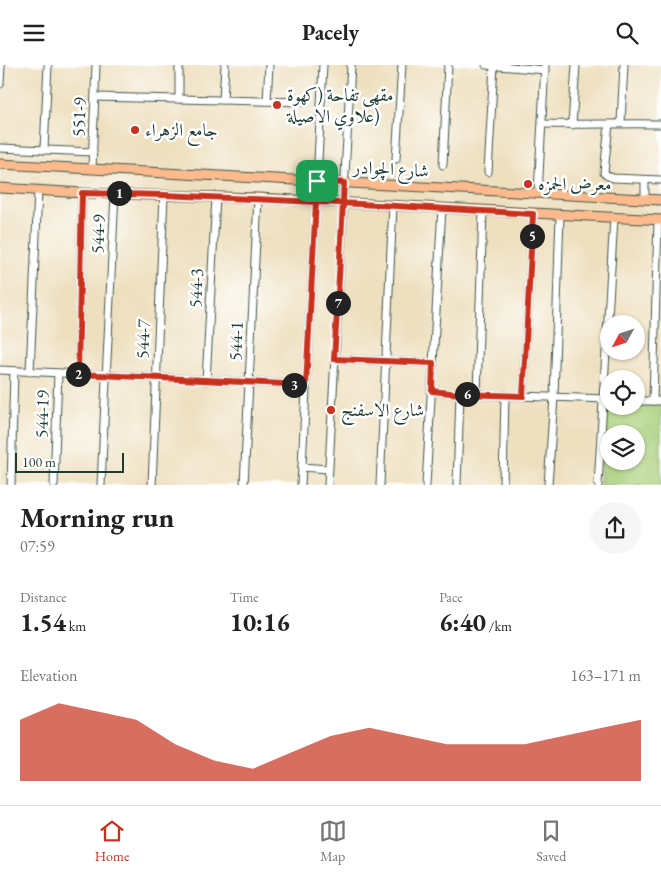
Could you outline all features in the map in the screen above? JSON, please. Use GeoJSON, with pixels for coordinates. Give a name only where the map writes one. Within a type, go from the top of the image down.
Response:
{"type":"FeatureCollection","features":[{"type":"Feature","properties":{"kind":"main road","name":"شارع الچوادر"},"geometry":{"type":"LineString","coordinates":[[0,164],[661,200]]}},
{"type":"Feature","properties":{"kind":"main road","name":"شارع الچوادر"},"geometry":{"type":"LineString","coordinates":[[0,188],[393,205],[660,220]]}},
{"type":"Feature","properties":{"kind":"street"},"geometry":{"type":"LineString","coordinates":[[0,84],[1,65]]}},
{"type":"Feature","properties":{"kind":"street"},"geometry":{"type":"LineString","coordinates":[[44,150],[48,65]]}},
{"type":"Feature","properties":{"kind":"street","name":"551-9"},"geometry":{"type":"LineString","coordinates":[[92,169],[96,65]]}},
{"type":"Feature","properties":{"kind":"street"},"geometry":{"type":"LineString","coordinates":[[179,65],[179,99]]}},
{"type":"Feature","properties":{"kind":"street"},"geometry":{"type":"LineString","coordinates":[[223,100],[225,65]]}},
{"type":"Feature","properties":{"kind":"street"},"geometry":{"type":"LineString","coordinates":[[267,101],[269,65]]}},
{"type":"Feature","properties":{"kind":"street"},"geometry":{"type":"LineString","coordinates":[[301,485],[323,65]]}},
{"type":"Feature","properties":{"kind":"street"},"geometry":{"type":"LineString","coordinates":[[328,485],[350,65]]}},
{"type":"Feature","properties":{"kind":"street"},"geometry":{"type":"LineString","coordinates":[[396,159],[402,65]]}},
{"type":"Feature","properties":{"kind":"street"},"geometry":{"type":"LineString","coordinates":[[444,165],[448,65]]}},
{"type":"Feature","properties":{"kind":"street"},"geometry":{"type":"LineString","coordinates":[[488,172],[491,65],[545,67],[538,193]]}},
{"type":"Feature","properties":{"kind":"street"},"geometry":{"type":"LineString","coordinates":[[572,125],[576,65]]}},
{"type":"Feature","properties":{"kind":"street"},"geometry":{"type":"LineString","coordinates":[[621,123],[624,65]]}},
{"type":"Feature","properties":{"kind":"street"},"geometry":{"type":"LineString","coordinates":[[95,97],[305,103]]}},
{"type":"Feature","properties":{"kind":"street"},"geometry":{"type":"LineString","coordinates":[[543,124],[661,124]]}},
{"type":"Feature","properties":{"kind":"street"},"geometry":{"type":"LineString","coordinates":[[609,124],[604,173],[613,178],[661,180]]}},
{"type":"Feature","properties":{"kind":"street"},"geometry":{"type":"LineString","coordinates":[[0,148],[93,152]]}},
{"type":"Feature","properties":{"kind":"street"},"geometry":{"type":"LineString","coordinates":[[645,179],[645,199]]}},
{"type":"Feature","properties":{"kind":"street"},"geometry":{"type":"LineString","coordinates":[[30,372],[38,190]]}},
{"type":"Feature","properties":{"kind":"street"},"geometry":{"type":"LineString","coordinates":[[78,374],[82,193]]}},
{"type":"Feature","properties":{"kind":"street","name":"544-9"},"geometry":{"type":"LineString","coordinates":[[101,485],[115,193]]}},
{"type":"Feature","properties":{"kind":"street","name":"544-7"},"geometry":{"type":"LineString","coordinates":[[152,485],[164,195]]}},
{"type":"Feature","properties":{"kind":"street","name":"544-3"},"geometry":{"type":"LineString","coordinates":[[206,381],[216,197]]}},
{"type":"Feature","properties":{"kind":"street","name":"544-1"},"geometry":{"type":"LineString","coordinates":[[244,485],[258,199]]}},
{"type":"Feature","properties":{"kind":"street"},"geometry":{"type":"LineString","coordinates":[[380,485],[393,205]]}},
{"type":"Feature","properties":{"kind":"street"},"geometry":{"type":"LineString","coordinates":[[426,485],[442,209]]}},
{"type":"Feature","properties":{"kind":"street"},"geometry":{"type":"LineString","coordinates":[[477,395],[483,211]]}},
{"type":"Feature","properties":{"kind":"street"},"geometry":{"type":"LineString","coordinates":[[523,396],[533,214]]}},
{"type":"Feature","properties":{"kind":"street"},"geometry":{"type":"LineString","coordinates":[[548,485],[554,397],[560,215]]}},
{"type":"Feature","properties":{"kind":"street"},"geometry":{"type":"LineString","coordinates":[[607,370],[614,218]]}},
{"type":"Feature","properties":{"kind":"street"},"geometry":{"type":"LineString","coordinates":[[657,401],[660,220]]}},
{"type":"Feature","properties":{"kind":"street"},"geometry":{"type":"LineString","coordinates":[[334,359],[433,363]]}},
{"type":"Feature","properties":{"kind":"street"},"geometry":{"type":"LineString","coordinates":[[0,370],[306,385]]}},
{"type":"Feature","properties":{"kind":"street"},"geometry":{"type":"LineString","coordinates":[[11,485],[14,371]]}},
{"type":"Feature","properties":{"kind":"street","name":"544-19"},"geometry":{"type":"LineString","coordinates":[[54,485],[58,373]]}},
{"type":"Feature","properties":{"kind":"street"},"geometry":{"type":"LineString","coordinates":[[432,391],[477,395],[600,399]]}},
{"type":"Feature","properties":{"kind":"street"},"geometry":{"type":"LineString","coordinates":[[457,485],[460,394]]}},
{"type":"Feature","properties":{"kind":"street"},"geometry":{"type":"LineString","coordinates":[[503,485],[505,395]]}},
{"type":"Feature","properties":{"kind":"street"},"geometry":{"type":"LineString","coordinates":[[598,485],[605,415]]}},
{"type":"Feature","properties":{"kind":"street"},"geometry":{"type":"LineString","coordinates":[[302,467],[328,469]]}},
{"type":"Feature","properties":{"kind":"green space"},"geometry":{"type":"Polygon","coordinates":[[[645,400],[661,401],[661,485],[600,485],[601,470],[645,470],[645,425],[603,425],[603,415],[645,415],[645,400]]]}},
{"type":"Feature","properties":{"kind":"place","name":"مقهى تفاحة (كهوة علاوي الاصيلة)"},"geometry":{"type":"Point","coordinates":[277,105]}},
{"type":"Feature","properties":{"kind":"place","name":"جامع الزهراء"},"geometry":{"type":"Point","coordinates":[135,130]}},
{"type":"Feature","properties":{"kind":"place","name":"معرض الحمزه"},"geometry":{"type":"Point","coordinates":[528,184]}},
{"type":"Feature","properties":{"kind":"place","name":"شارع الاسفنج"},"geometry":{"type":"Point","coordinates":[331,410]}},
{"type":"Feature","properties":{"kind":"route"},"geometry":{"type":"LineString","coordinates":[[317,181],[316,202],[82,193],[78,374],[306,385],[316,202],[343,203],[393,205],[533,214],[523,396],[432,391],[433,363],[334,359],[343,203],[344,183],[317,181]]}}]}
